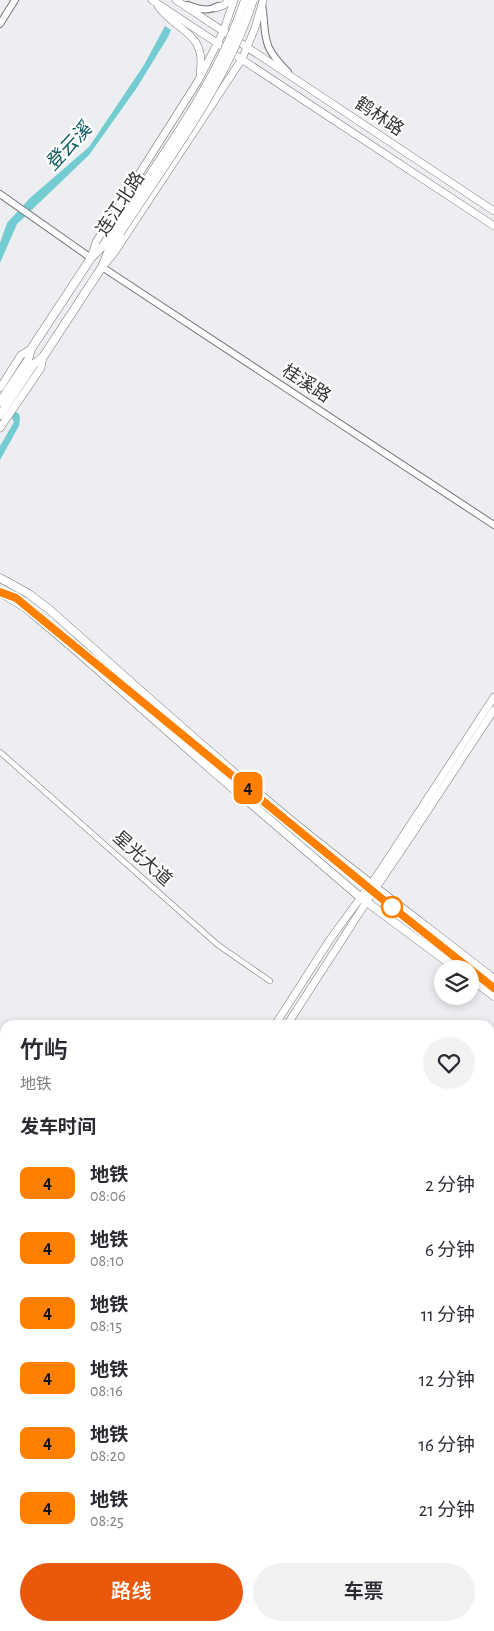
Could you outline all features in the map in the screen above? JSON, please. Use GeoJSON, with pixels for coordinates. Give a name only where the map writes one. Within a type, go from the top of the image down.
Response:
{"type":"FeatureCollection","features":[{"type":"Feature","properties":{"kind":"main road","name":"鹤林路"},"geometry":{"type":"LineString","coordinates":[[176,0],[494,211]]}},
{"type":"Feature","properties":{"kind":"main road"},"geometry":{"type":"LineString","coordinates":[[216,8],[224,5],[229,0]]}},
{"type":"Feature","properties":{"kind":"main road"},"geometry":{"type":"LineString","coordinates":[[91,258],[96,242],[198,80],[218,44],[234,0]]}},
{"type":"Feature","properties":{"kind":"main road","name":"连江北路"},"geometry":{"type":"LineString","coordinates":[[0,402],[34,364],[43,357],[102,267],[117,231],[211,79],[233,35],[245,0]]}},
{"type":"Feature","properties":{"kind":"main road","name":"连江北路"},"geometry":{"type":"LineString","coordinates":[[4,415],[31,349],[91,258],[117,231],[217,82],[240,38],[253,0]]}},
{"type":"Feature","properties":{"kind":"main road"},"geometry":{"type":"LineString","coordinates":[[153,1],[494,226]]}},
{"type":"Feature","properties":{"kind":"main road"},"geometry":{"type":"LineString","coordinates":[[153,1],[164,16],[190,34],[195,40],[201,56],[198,80]]}},
{"type":"Feature","properties":{"kind":"main road"},"geometry":{"type":"LineString","coordinates":[[102,267],[114,253],[242,59],[255,28],[263,1]]}},
{"type":"Feature","properties":{"kind":"main road"},"geometry":{"type":"LineString","coordinates":[[0,388],[21,355],[31,349]]}},
{"type":"Feature","properties":{"kind":"main road"},"geometry":{"type":"LineString","coordinates":[[0,428],[4,415],[15,406],[41,368],[43,357]]}},
{"type":"Feature","properties":{"kind":"main road"},"geometry":{"type":"LineString","coordinates":[[0,578],[23,590],[50,610],[181,727],[276,808],[373,886],[494,979]]}},
{"type":"Feature","properties":{"kind":"main road"},"geometry":{"type":"LineString","coordinates":[[0,592],[20,604],[72,646],[215,773],[363,899],[445,960]]}},
{"type":"Feature","properties":{"kind":"main road"},"geometry":{"type":"LineString","coordinates":[[373,886],[494,697]]}},
{"type":"Feature","properties":{"kind":"main road"},"geometry":{"type":"LineString","coordinates":[[278,1020],[494,710]]}},
{"type":"Feature","properties":{"kind":"main road"},"geometry":{"type":"LineString","coordinates":[[290,1020],[363,899]]}},
{"type":"Feature","properties":{"kind":"main road"},"geometry":{"type":"LineString","coordinates":[[479,985],[494,996]]}},
{"type":"Feature","properties":{"kind":"street"},"geometry":{"type":"LineString","coordinates":[[0,24],[15,0]]}},
{"type":"Feature","properties":{"kind":"street"},"geometry":{"type":"LineString","coordinates":[[176,0],[200,9],[212,10],[224,0]]}},
{"type":"Feature","properties":{"kind":"street"},"geometry":{"type":"LineString","coordinates":[[263,1],[266,40],[269,50],[298,82]]}},
{"type":"Feature","properties":{"kind":"street"},"geometry":{"type":"LineString","coordinates":[[0,194],[91,258]]}},
{"type":"Feature","properties":{"kind":"street","name":"桂溪路"},"geometry":{"type":"LineString","coordinates":[[102,267],[494,526]]}},
{"type":"Feature","properties":{"kind":"street","name":"星光大道"},"geometry":{"type":"LineString","coordinates":[[0,752],[218,945],[270,981]]}},
{"type":"Feature","properties":{"kind":"water"},"geometry":{"type":"Polygon","coordinates":[[[165,26],[171,30],[168,37],[136,89],[89,155],[17,224],[0,263],[0,243],[7,223],[30,198],[89,147],[144,65],[165,26]]]}},
{"type":"Feature","properties":{"kind":"water"},"geometry":{"type":"Polygon","coordinates":[[[10,407],[19,414],[19,426],[0,460],[0,446],[14,422],[11,416],[5,413],[10,407]]]}},
{"type":"Feature","properties":{"kind":"metro line","name":"4"},"geometry":{"type":"LineString","coordinates":[[0,592],[16,598],[392,907],[494,988]]}},
{"type":"Feature","properties":{"kind":"water label","name":"登云溪"},"geometry":{"type":"Point","coordinates":[69,147]}}]}
